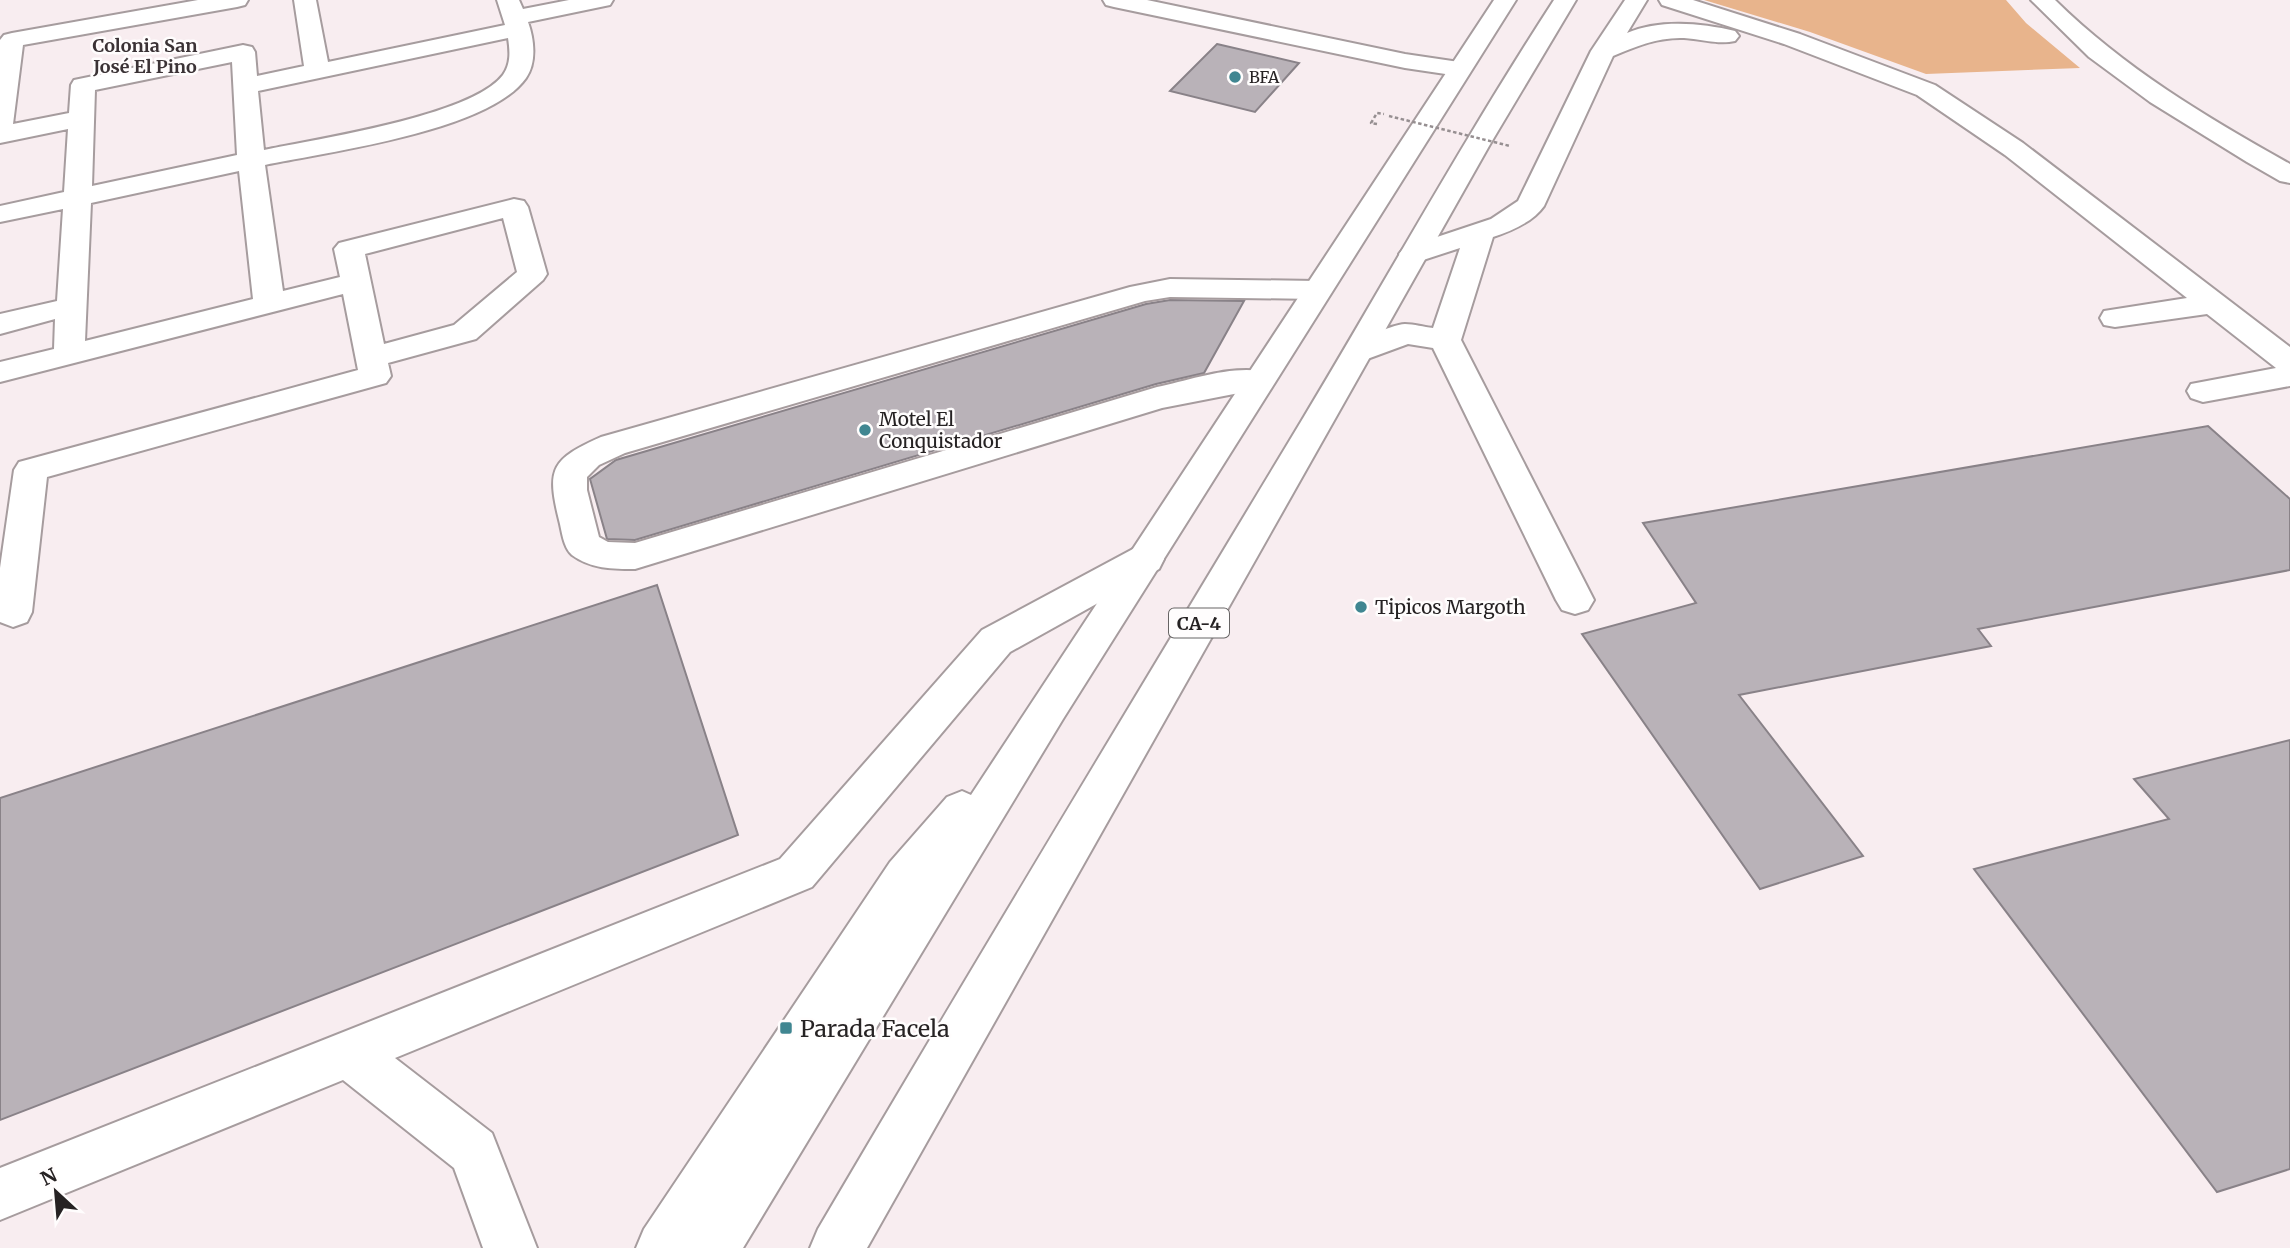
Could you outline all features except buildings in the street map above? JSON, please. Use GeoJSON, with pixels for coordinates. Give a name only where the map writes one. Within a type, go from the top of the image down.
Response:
{"type":"FeatureCollection","features":[{"type":"Feature","properties":{"kind":"main road"},"geometry":{"type":"LineString","coordinates":[[99,25],[101,0]]}},
{"type":"Feature","properties":{"kind":"main road"},"geometry":{"type":"LineString","coordinates":[[0,125],[12,40],[237,0]]}},
{"type":"Feature","properties":{"kind":"main road"},"geometry":{"type":"LineString","coordinates":[[305,0],[317,71]]}},
{"type":"Feature","properties":{"kind":"main road"},"geometry":{"type":"LineString","coordinates":[[246,86],[317,71],[514,16],[602,0]]}},
{"type":"Feature","properties":{"kind":"main road"},"geometry":{"type":"LineString","coordinates":[[1114,0],[1405,61],[1459,69]]}},
{"type":"Feature","properties":{"kind":"main road"},"geometry":{"type":"LineString","coordinates":[[712,1248],[1049,707],[1505,0]]}},
{"type":"Feature","properties":{"kind":"main road","name":"CA-4"},"geometry":{"type":"LineString","coordinates":[[837,1248],[1073,836],[1359,352],[1531,52],[1565,0]]}},
{"type":"Feature","properties":{"kind":"main road"},"geometry":{"type":"LineString","coordinates":[[1414,254],[1500,225],[1530,206],[1603,51],[1636,0]]}},
{"type":"Feature","properties":{"kind":"main road"},"geometry":{"type":"LineString","coordinates":[[1670,0],[1792,39],[1926,90],[2003,142],[2290,363]]}},
{"type":"Feature","properties":{"kind":"main road"},"geometry":{"type":"LineString","coordinates":[[2042,0],[2095,52],[2188,117],[2290,175]]}},
{"type":"Feature","properties":{"kind":"main road"},"geometry":{"type":"LineString","coordinates":[[0,214],[393,130],[465,110],[510,84],[522,62],[514,16]]}},
{"type":"Feature","properties":{"kind":"main road"},"geometry":{"type":"LineString","coordinates":[[1603,51],[1644,34],[1682,31],[1755,40],[1865,68]]}},
{"type":"Feature","properties":{"kind":"main road"},"geometry":{"type":"LineString","coordinates":[[69,355],[83,85],[243,52],[251,160],[269,304]]}},
{"type":"Feature","properties":{"kind":"main road"},"geometry":{"type":"LineString","coordinates":[[0,135],[82,118]]}},
{"type":"Feature","properties":{"kind":"main road"},"geometry":{"type":"LineString","coordinates":[[13,612],[31,470],[375,376],[371,357],[349,248],[514,207],[532,274],[465,332],[371,357]]}},
{"type":"Feature","properties":{"kind":"main road"},"geometry":{"type":"LineString","coordinates":[[1480,232],[1445,340],[1574,600]]}},
{"type":"Feature","properties":{"kind":"main road"},"geometry":{"type":"LineString","coordinates":[[0,372],[356,282]]}},
{"type":"Feature","properties":{"kind":"main road"},"geometry":{"type":"LineString","coordinates":[[1259,380],[1222,384],[1157,398],[635,556],[602,555],[583,544],[569,490],[570,473],[587,457],[613,445],[1140,293],[1170,288],[1317,290]]}},
{"type":"Feature","properties":{"kind":"main road"},"geometry":{"type":"LineString","coordinates":[[2115,318],[2213,304]]}},
{"type":"Feature","properties":{"kind":"main road"},"geometry":{"type":"LineString","coordinates":[[0,324],[72,306]]}},
{"type":"Feature","properties":{"kind":"main road"},"geometry":{"type":"LineString","coordinates":[[1359,352],[1405,334],[1445,340]]}},
{"type":"Feature","properties":{"kind":"main road"},"geometry":{"type":"LineString","coordinates":[[2203,391],[2290,376]]}},
{"type":"Feature","properties":{"kind":"main road"},"geometry":{"type":"LineString","coordinates":[[0,1194],[796,873],[996,641],[1146,559]]}},
{"type":"Feature","properties":{"kind":"main road"},"geometry":{"type":"LineString","coordinates":[[663,1248],[906,876],[1049,707]]}},
{"type":"Feature","properties":{"kind":"main road"},"geometry":{"type":"LineString","coordinates":[[348,1054],[474,1151],[510,1248]]}},
{"type":"Feature","properties":{"kind":"path"},"geometry":{"type":"LineString","coordinates":[[1371,122],[1377,113]]}},
{"type":"Feature","properties":{"kind":"path"},"geometry":{"type":"LineString","coordinates":[[1389,116],[1510,146]]}},
{"type":"Feature","properties":{"kind":"shaded area"},"geometry":{"type":"Polygon","coordinates":[[[1704,0],[2006,0],[2026,23],[2080,68],[1926,74],[1810,32],[1704,0]]]}},
{"type":"Feature","properties":{"kind":"place","name":"BFA"},"geometry":{"type":"Point","coordinates":[1235,77]}},
{"type":"Feature","properties":{"kind":"place","name":"Motel El Conquistador"},"geometry":{"type":"Point","coordinates":[865,430]}},
{"type":"Feature","properties":{"kind":"place","name":"Tipicos Margoth"},"geometry":{"type":"Point","coordinates":[1361,607]}},
{"type":"Feature","properties":{"kind":"place","name":"Parada Facela"},"geometry":{"type":"Point","coordinates":[786,1028]}},
{"type":"Feature","properties":{"kind":"district","name":"Colonia San José El Pino"},"geometry":{"type":"Point","coordinates":[145,55]}}]}
